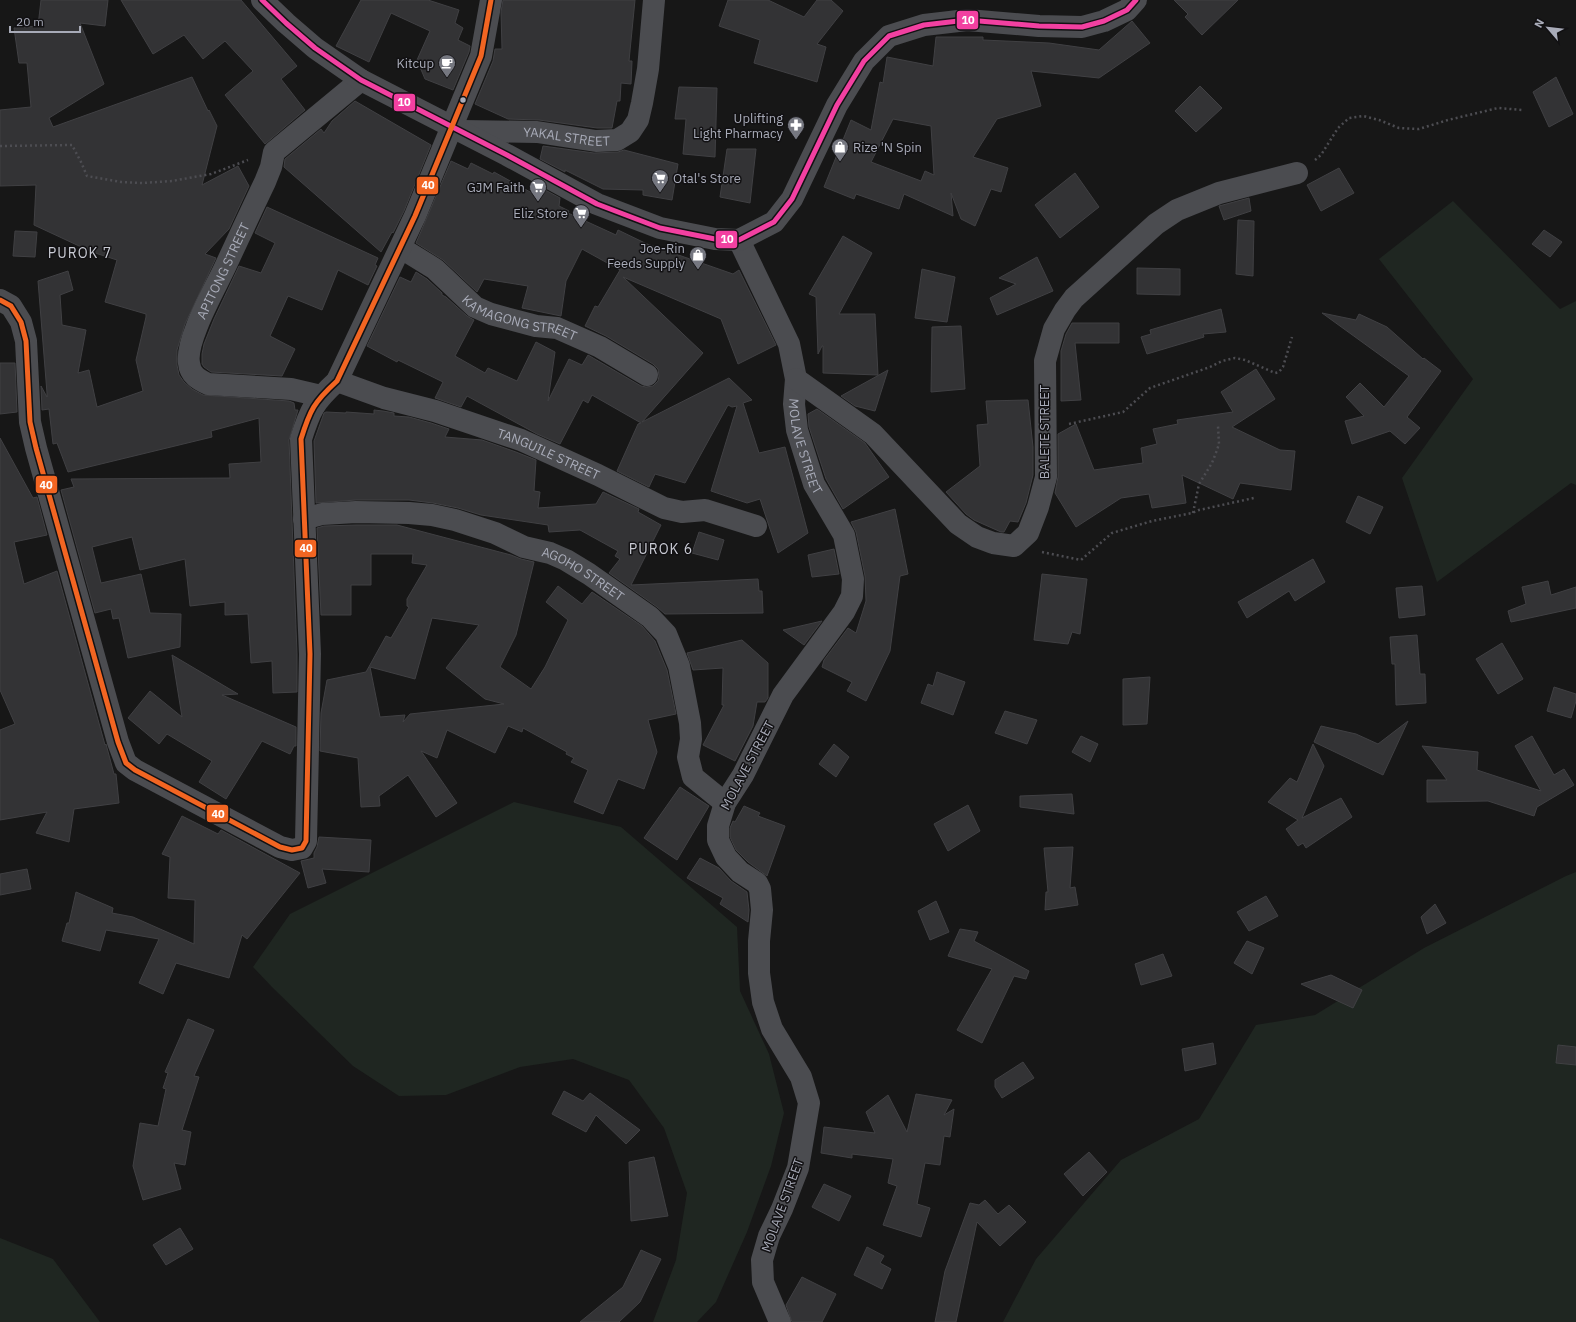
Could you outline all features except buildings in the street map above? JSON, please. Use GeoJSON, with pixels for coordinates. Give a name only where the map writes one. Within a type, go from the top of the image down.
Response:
{"type":"FeatureCollection","features":[{"type":"Feature","properties":{"kind":"street"},"geometry":{"type":"LineString","coordinates":[[262,0],[315,48],[361,80],[457,129],[597,204],[660,228],[715,239],[739,240],[774,222],[792,199],[836,105],[864,61],[889,36],[924,25],[967,20],[1039,26],[1082,26],[1104,22],[1126,10],[1136,0]]}},
{"type":"Feature","properties":{"kind":"street","name":"YAKAL STREET"},"geometry":{"type":"LineString","coordinates":[[457,129],[537,132],[596,141],[617,140],[630,132],[638,120],[642,103],[648,69],[654,0]]}},
{"type":"Feature","properties":{"kind":"street"},"geometry":{"type":"LineString","coordinates":[[0,300],[11,306],[22,322],[26,341],[30,422],[36,448],[118,742],[126,763],[135,770],[280,847],[292,850],[302,848],[306,841],[310,654],[301,439],[308,414],[321,396],[337,381],[457,129],[481,56],[490,1]]}},
{"type":"Feature","properties":{"kind":"street"},"geometry":{"type":"LineString","coordinates":[[274,152],[361,80]]}},
{"type":"Feature","properties":{"kind":"street","name":"APITONG STREET"},"geometry":{"type":"LineString","coordinates":[[274,152],[271,167],[265,182],[200,318],[189,351],[189,363],[193,374],[199,380],[208,384],[292,389],[321,396]]}},
{"type":"Feature","properties":{"kind":"street","name":"BALETE STREET"},"geometry":{"type":"LineString","coordinates":[[1014,546],[1028,533],[1038,507],[1046,477],[1045,361],[1054,329],[1074,298],[1156,224],[1177,210],[1219,193],[1297,173]]}},
{"type":"Feature","properties":{"kind":"street","name":"MOLAVE STREET"},"geometry":{"type":"LineString","coordinates":[[739,240],[789,344],[796,379],[794,404],[797,430],[814,484],[844,535],[853,579],[852,596],[844,612],[783,694],[743,775],[725,803],[718,826],[718,840],[726,857],[740,872],[757,883],[762,897],[758,941],[759,973],[763,1002],[772,1029],[801,1077],[809,1103],[798,1168],[782,1209],[769,1236],[762,1260],[763,1282],[780,1322]]}},
{"type":"Feature","properties":{"kind":"street","name":"KAMAGONG STREET"},"geometry":{"type":"LineString","coordinates":[[401,248],[435,269],[475,306],[491,314],[536,326],[557,328],[600,347],[647,375]]}},
{"type":"Feature","properties":{"kind":"street"},"geometry":{"type":"LineString","coordinates":[[796,379],[873,434],[958,524],[977,537],[993,543],[1014,546]]}},
{"type":"Feature","properties":{"kind":"street","name":"TANGUILE STREET"},"geometry":{"type":"LineString","coordinates":[[337,381],[384,398],[435,411],[521,440],[598,475],[664,508],[682,512],[705,510],[756,526]]}},
{"type":"Feature","properties":{"kind":"street","name":"AGOHO STREET"},"geometry":{"type":"LineString","coordinates":[[304,518],[322,514],[356,512],[432,515],[455,520],[496,533],[524,547],[550,553],[566,560],[589,574],[650,617],[666,634],[679,666],[690,723],[691,739],[688,757],[693,777],[725,803]]}},
{"type":"Feature","properties":{"kind":"path"},"geometry":{"type":"LineString","coordinates":[[1297,173],[1321,155],[1338,128],[1349,118],[1363,116],[1379,120],[1399,128],[1419,129],[1448,120],[1498,108],[1522,110]]}},
{"type":"Feature","properties":{"kind":"path"},"geometry":{"type":"LineString","coordinates":[[0,146],[72,145],[82,162],[87,176],[121,182],[142,183],[172,181],[212,174],[238,163],[274,152]]}},
{"type":"Feature","properties":{"kind":"path"},"geometry":{"type":"LineString","coordinates":[[1045,441],[1055,428],[1079,421],[1122,412],[1150,388],[1210,367],[1222,361],[1235,358],[1245,360],[1275,373],[1279,372],[1292,337]]}},
{"type":"Feature","properties":{"kind":"path"},"geometry":{"type":"LineString","coordinates":[[1192,513],[1199,484],[1212,463],[1219,444],[1218,426]]}},
{"type":"Feature","properties":{"kind":"path"},"geometry":{"type":"LineString","coordinates":[[1014,546],[1080,560],[1112,533],[1152,521],[1254,498]]}},
{"type":"Feature","properties":{"kind":"shaded area"},"geometry":{"type":"Polygon","coordinates":[[[1453,201],[1560,309],[1576,301],[1576,485],[1571,483],[1437,582],[1402,478],[1473,379],[1379,259],[1453,201]]]}},
{"type":"Feature","properties":{"kind":"shaded area"},"geometry":{"type":"Polygon","coordinates":[[[514,802],[621,827],[737,927],[740,991],[769,1054],[784,1113],[771,1166],[747,1232],[716,1302],[697,1322],[653,1322],[676,1260],[687,1193],[664,1128],[629,1080],[573,1059],[520,1067],[446,1095],[399,1096],[353,1066],[253,967],[290,914],[514,802]]]}},
{"type":"Feature","properties":{"kind":"shaded area"},"geometry":{"type":"Polygon","coordinates":[[[1576,872],[1576,1322],[1003,1322],[1036,1259],[1121,1160],[1199,1119],[1256,1025],[1315,1015],[1424,948],[1576,872]]]}},
{"type":"Feature","properties":{"kind":"shaded area"},"geometry":{"type":"Polygon","coordinates":[[[0,1238],[53,1259],[100,1322],[0,1322],[0,1238]]]}},
{"type":"Feature","properties":{"kind":"transit line","name":"10"},"geometry":{"type":"LineString","coordinates":[[262,0],[315,48],[361,80],[507,155],[597,204],[660,228],[715,239],[739,240],[774,222],[792,199],[837,105],[864,61],[889,36],[924,25],[967,20],[1039,26],[1082,27],[1104,21],[1127,10],[1136,0]]}},
{"type":"Feature","properties":{"kind":"transit line","name":"40"},"geometry":{"type":"LineString","coordinates":[[0,300],[11,306],[21,322],[26,341],[30,422],[36,448],[118,742],[126,763],[135,770],[280,847],[292,850],[302,848],[306,841],[310,654],[301,439],[310,413],[323,395],[337,381],[415,216],[481,56],[491,0]]}},
{"type":"Feature","properties":{"kind":"place","name":"Kitcup"},"geometry":{"type":"Point","coordinates":[447,78]}},
{"type":"Feature","properties":{"kind":"place","name":"Uplifting Light Pharmacy"},"geometry":{"type":"Point","coordinates":[796,140]}},
{"type":"Feature","properties":{"kind":"place","name":"Rize 'N Spin"},"geometry":{"type":"Point","coordinates":[840,162]}},
{"type":"Feature","properties":{"kind":"place","name":"Otal's Store"},"geometry":{"type":"Point","coordinates":[660,193]}},
{"type":"Feature","properties":{"kind":"place","name":"GJM Faith"},"geometry":{"type":"Point","coordinates":[538,202]}},
{"type":"Feature","properties":{"kind":"place","name":"Eliz Store"},"geometry":{"type":"Point","coordinates":[581,228]}},
{"type":"Feature","properties":{"kind":"place","name":"Joe-Rin Feeds Supply"},"geometry":{"type":"Point","coordinates":[698,270]}},
{"type":"Feature","properties":{"kind":"district","name":"PUROK 7"},"geometry":{"type":"Point","coordinates":[80,253]}},
{"type":"Feature","properties":{"kind":"district","name":"PUROK 6"},"geometry":{"type":"Point","coordinates":[661,549]}}]}
